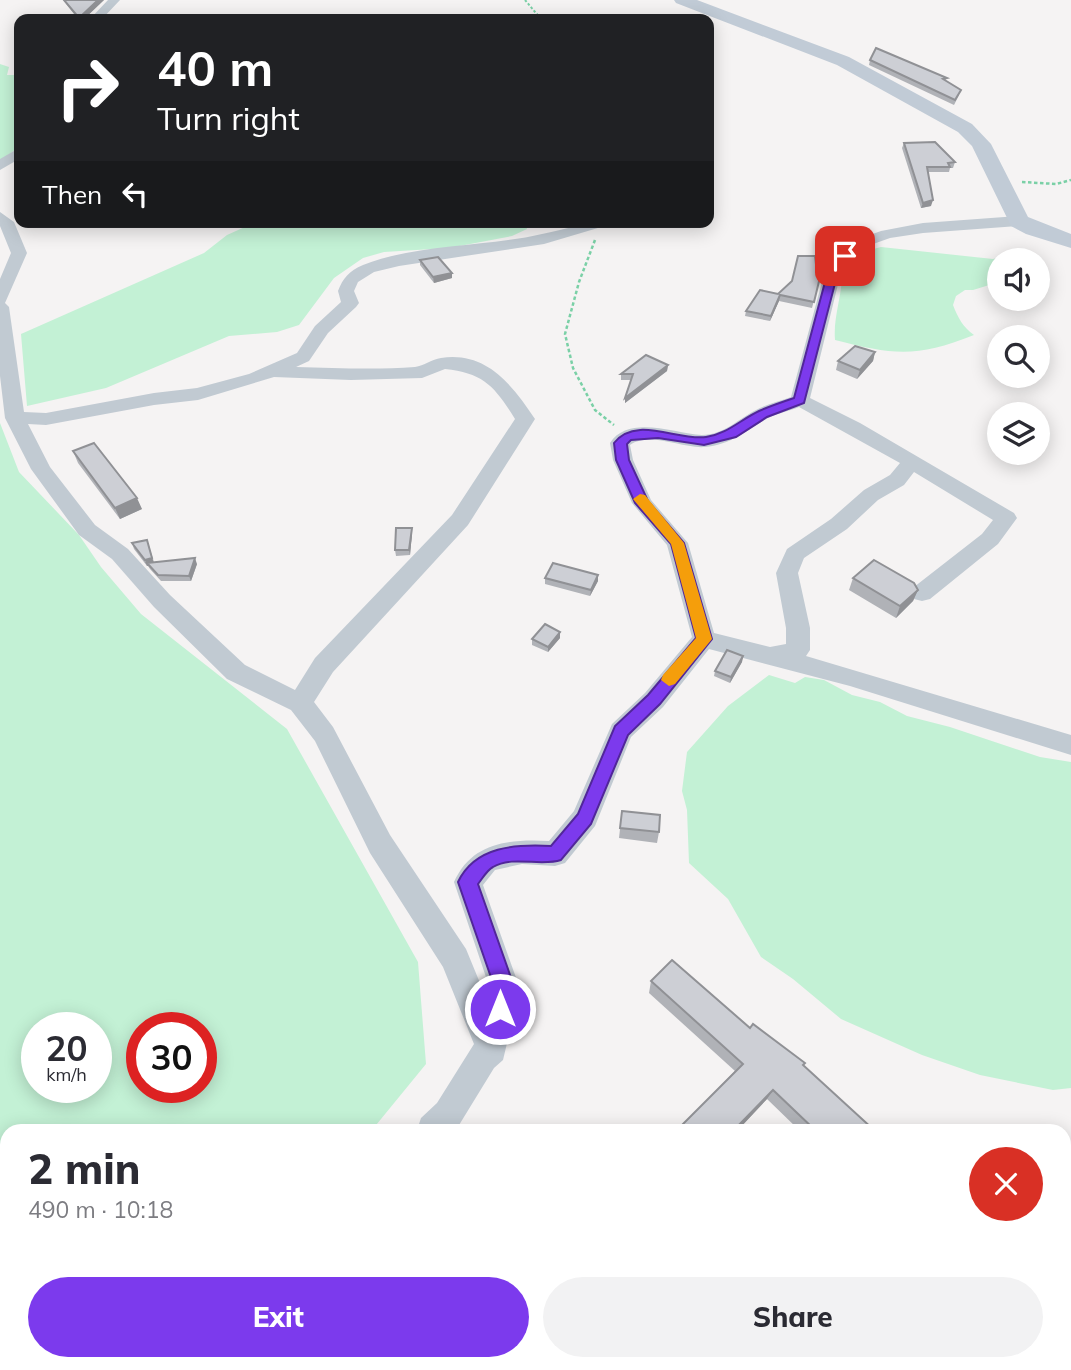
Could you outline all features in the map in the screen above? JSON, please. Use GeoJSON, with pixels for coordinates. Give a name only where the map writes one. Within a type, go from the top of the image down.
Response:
{"type":"FeatureCollection","features":[{"type":"Feature","properties":{"kind":"street"},"geometry":{"type":"LineString","coordinates":[[101,14],[114,0]]}},
{"type":"Feature","properties":{"kind":"street"},"geometry":{"type":"LineString","coordinates":[[682,0],[843,61],[965,128],[981,144],[1019,221]]}},
{"type":"Feature","properties":{"kind":"street"},"geometry":{"type":"LineString","coordinates":[[0,217],[6,222],[19,253],[0,299]]}},
{"type":"Feature","properties":{"kind":"street"},"geometry":{"type":"LineString","coordinates":[[800,400],[834,267],[856,245],[887,234],[923,228],[1019,221],[1071,241]]}},
{"type":"Feature","properties":{"kind":"street"},"geometry":{"type":"LineString","coordinates":[[15,418],[46,419],[154,399],[198,394],[270,372],[303,357],[321,330],[350,303],[346,291],[351,279],[368,269],[398,261],[544,239],[582,228]]}},
{"type":"Feature","properties":{"kind":"street"},"geometry":{"type":"LineString","coordinates":[[0,307],[15,418],[41,469],[87,530],[120,554],[162,601],[236,672],[300,703],[324,734],[380,844],[455,959],[492,1049]]}},
{"type":"Feature","properties":{"kind":"street"},"geometry":{"type":"LineString","coordinates":[[270,372],[422,372],[443,363],[469,366],[489,374],[508,393],[525,419],[460,520],[324,665],[300,703]]}},
{"type":"Feature","properties":{"kind":"street"},"geometry":{"type":"LineString","coordinates":[[704,639],[677,543],[642,503],[623,460],[620,443],[628,436],[658,434],[704,441],[732,434],[762,414],[800,400],[853,426],[910,464],[1006,518],[990,539],[922,593]]}},
{"type":"Feature","properties":{"kind":"street"},"geometry":{"type":"LineString","coordinates":[[770,656],[798,650],[798,628],[787,573],[795,554],[839,524],[872,495],[897,480],[910,464]]}},
{"type":"Feature","properties":{"kind":"street"},"geometry":{"type":"LineString","coordinates":[[704,639],[850,677],[1071,745]]}},
{"type":"Feature","properties":{"kind":"street"},"geometry":{"type":"LineString","coordinates":[[439,1124],[449,1115],[484,1057],[492,1049],[505,989],[468,882],[487,860],[522,852],[555,854],[585,818],[621,731],[654,699],[704,639]]}},
{"type":"Feature","properties":{"kind":"path"},"geometry":{"type":"LineString","coordinates":[[525,0],[537,14]]}},
{"type":"Feature","properties":{"kind":"path"},"geometry":{"type":"LineString","coordinates":[[999,184],[1056,184],[1071,180]]}},
{"type":"Feature","properties":{"kind":"path"},"geometry":{"type":"LineString","coordinates":[[601,228],[579,282],[565,334],[573,368],[595,410],[628,436]]}},
{"type":"Feature","properties":{"kind":"green space"},"geometry":{"type":"Polygon","coordinates":[[[0,64],[9,67],[7,75],[14,75],[14,151],[0,161],[0,64]]]}},
{"type":"Feature","properties":{"kind":"green space"},"geometry":{"type":"Polygon","coordinates":[[[243,228],[527,229],[512,236],[449,248],[384,252],[363,258],[334,278],[299,325],[277,332],[229,336],[106,388],[27,406],[21,334],[204,253],[227,235],[243,228]]]}},
{"type":"Feature","properties":{"kind":"green space"},"geometry":{"type":"Polygon","coordinates":[[[881,247],[987,258],[987,286],[965,290],[956,296],[953,305],[964,325],[974,335],[936,348],[905,352],[873,349],[835,340],[842,270],[862,252],[881,247]]]}},
{"type":"Feature","properties":{"kind":"green space"},"geometry":{"type":"Polygon","coordinates":[[[0,423],[19,472],[79,535],[101,567],[141,614],[287,729],[418,962],[426,1064],[377,1124],[0,1124],[0,423]]]}},
{"type":"Feature","properties":{"kind":"green space"},"geometry":{"type":"Polygon","coordinates":[[[769,675],[795,683],[805,677],[824,680],[852,695],[880,702],[907,716],[950,727],[1040,757],[1071,762],[1071,1088],[1053,1090],[980,1075],[922,1055],[841,1019],[793,979],[761,957],[728,899],[689,863],[687,810],[682,791],[687,752],[728,706],[769,675]]]}},
{"type":"Feature","properties":{"kind":"building"},"geometry":{"type":"Polygon","coordinates":[[[64,0],[98,0],[83,14],[76,14],[64,0]]]}},
{"type":"Feature","properties":{"kind":"building"},"geometry":{"type":"Polygon","coordinates":[[[876,48],[947,78],[943,79],[961,90],[955,100],[870,60],[876,48]]]}},
{"type":"Feature","properties":{"kind":"building"},"geometry":{"type":"Polygon","coordinates":[[[935,142],[955,162],[948,163],[950,167],[927,167],[933,200],[923,203],[904,143],[935,142]]]}},
{"type":"Feature","properties":{"kind":"building"},"geometry":{"type":"Polygon","coordinates":[[[798,256],[815,256],[817,273],[821,273],[814,302],[780,295],[771,316],[746,311],[760,290],[778,294],[792,281],[798,256]]]}},
{"type":"Feature","properties":{"kind":"building"},"geometry":{"type":"Polygon","coordinates":[[[438,257],[452,273],[433,277],[420,260],[438,257]]]}},
{"type":"Feature","properties":{"kind":"building"},"geometry":{"type":"Polygon","coordinates":[[[855,346],[875,352],[860,370],[838,361],[855,346]]]}},
{"type":"Feature","properties":{"kind":"building"},"geometry":{"type":"Polygon","coordinates":[[[646,355],[668,365],[625,398],[633,374],[621,374],[646,355]]]}},
{"type":"Feature","properties":{"kind":"building"},"geometry":{"type":"Polygon","coordinates":[[[94,443],[137,498],[115,508],[73,451],[94,443]]]}},
{"type":"Feature","properties":{"kind":"building"},"geometry":{"type":"Polygon","coordinates":[[[396,528],[412,528],[409,550],[395,550],[396,528]]]}},
{"type":"Feature","properties":{"kind":"building"},"geometry":{"type":"Polygon","coordinates":[[[147,540],[152,558],[145,560],[132,543],[147,540]]]}},
{"type":"Feature","properties":{"kind":"building"},"geometry":{"type":"Polygon","coordinates":[[[195,558],[189,576],[158,575],[147,563],[195,558]]]}},
{"type":"Feature","properties":{"kind":"building"},"geometry":{"type":"Polygon","coordinates":[[[874,560],[914,583],[918,590],[900,606],[853,578],[874,560]]]}},
{"type":"Feature","properties":{"kind":"building"},"geometry":{"type":"Polygon","coordinates":[[[553,563],[598,575],[591,590],[545,578],[553,563]]]}},
{"type":"Feature","properties":{"kind":"building"},"geometry":{"type":"Polygon","coordinates":[[[545,624],[560,632],[548,647],[532,639],[545,624]]]}},
{"type":"Feature","properties":{"kind":"building"},"geometry":{"type":"Polygon","coordinates":[[[727,650],[743,656],[731,677],[715,671],[727,650]]]}},
{"type":"Feature","properties":{"kind":"building"},"geometry":{"type":"Polygon","coordinates":[[[622,811],[660,815],[659,832],[620,828],[622,811]]]}},
{"type":"Feature","properties":{"kind":"building"},"geometry":{"type":"Polygon","coordinates":[[[672,960],[750,1028],[753,1024],[805,1063],[803,1065],[867,1124],[809,1124],[773,1090],[740,1124],[683,1124],[743,1064],[651,981],[672,960]]]}},
{"type":"Feature","properties":{"kind":"slow traffic"},"geometry":{"type":"LineString","coordinates":[[640,499],[677,543],[704,639],[669,680]]}},
{"type":"Feature","properties":{"kind":"route"},"geometry":{"type":"LineString","coordinates":[[500,1009],[505,989],[468,882],[487,860],[522,852],[555,854],[585,818],[621,731],[654,699],[704,639],[677,543],[642,503],[623,460],[620,443],[628,436],[658,434],[704,441],[732,434],[762,414],[800,400],[834,267],[845,256]]}}]}
